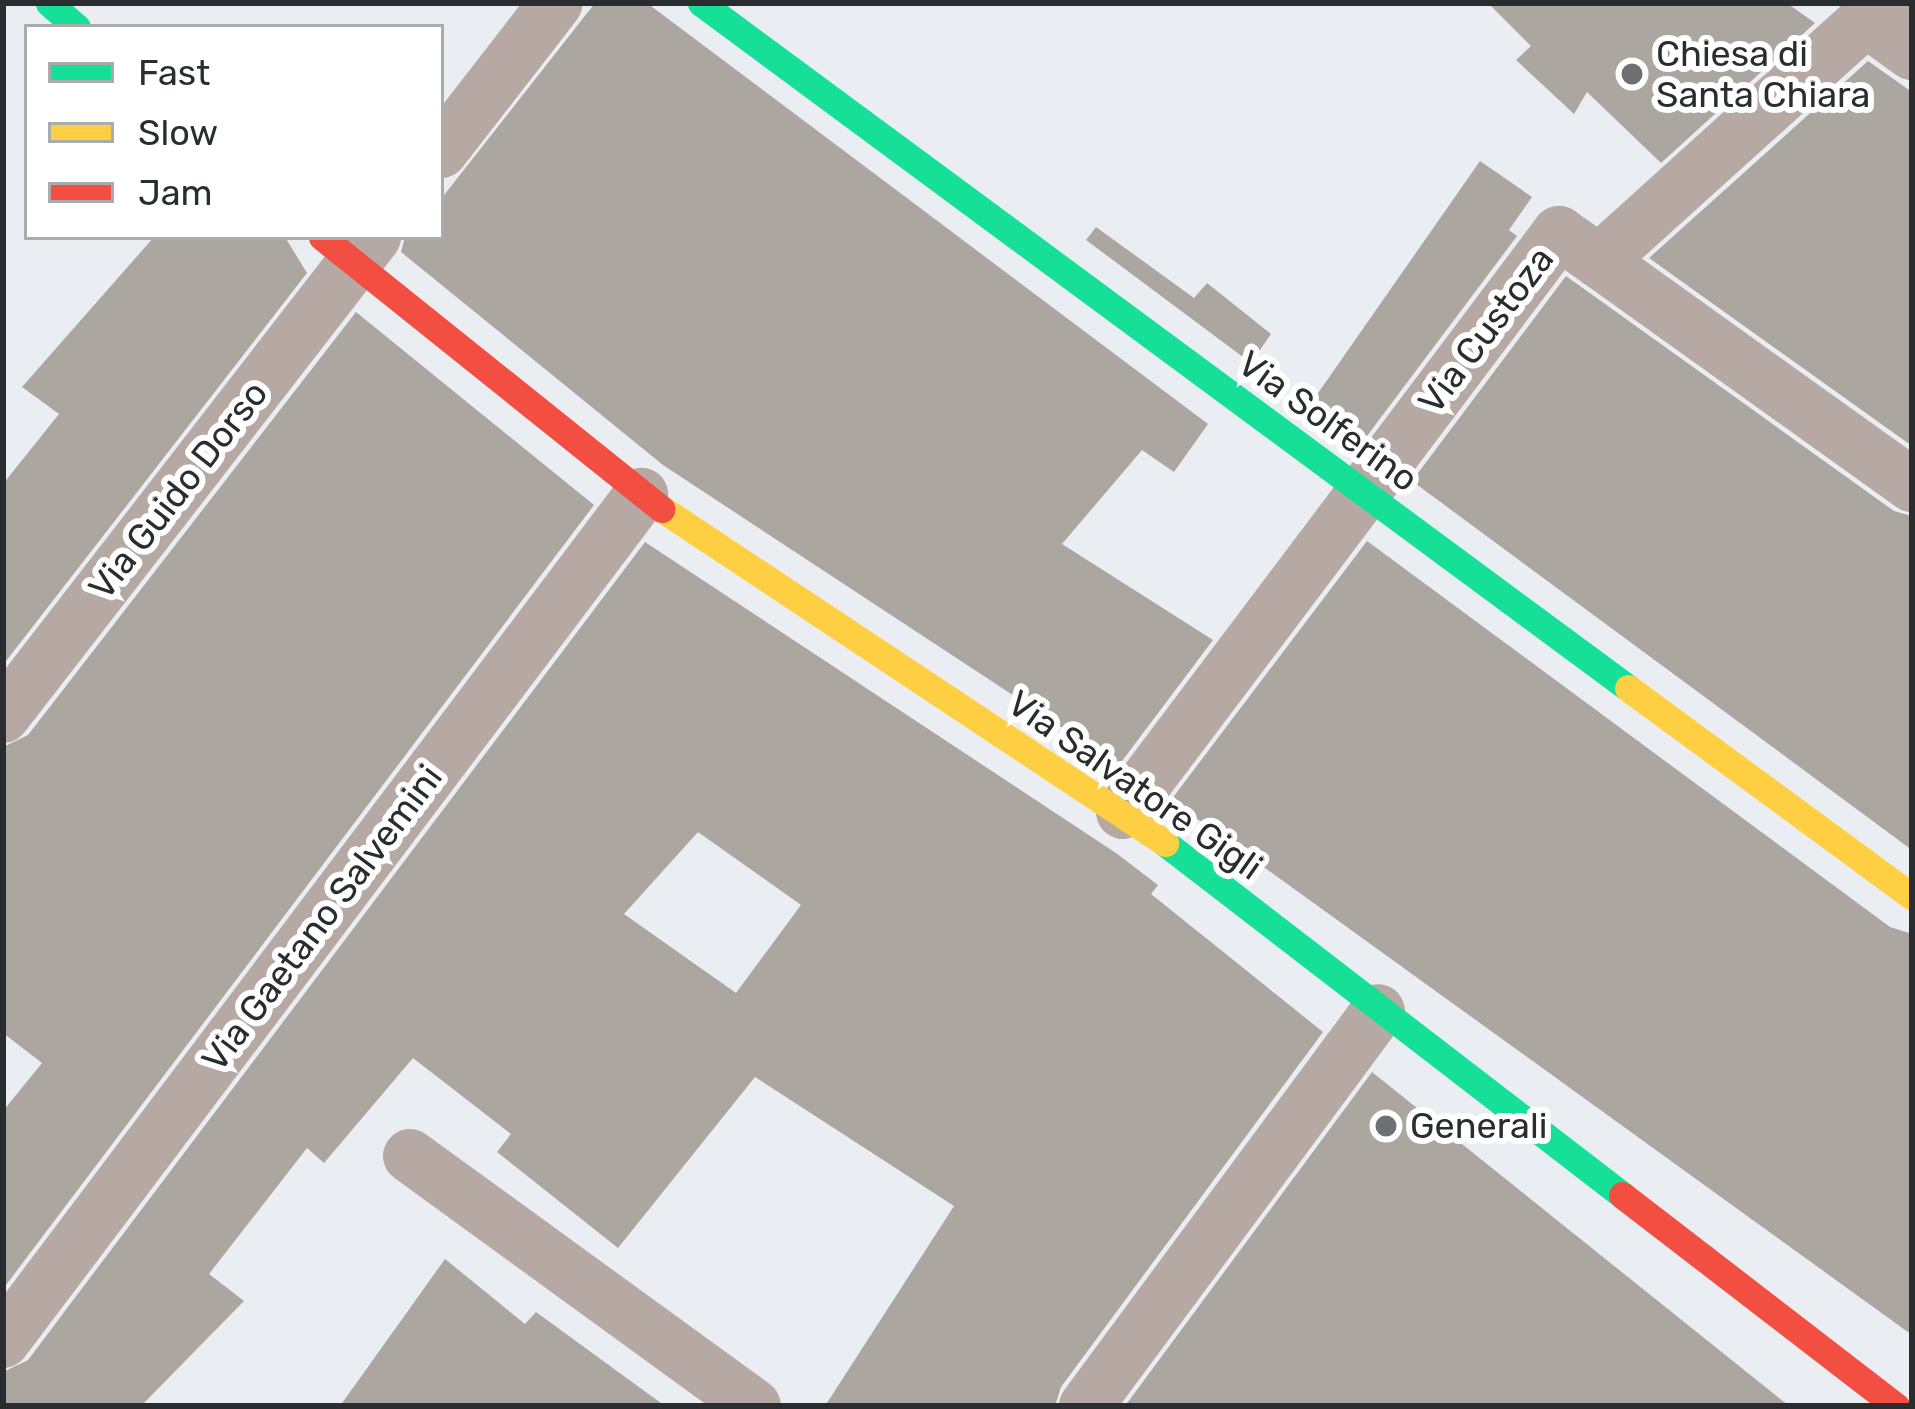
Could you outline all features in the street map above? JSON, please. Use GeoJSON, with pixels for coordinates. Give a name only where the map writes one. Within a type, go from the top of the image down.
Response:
{"type":"FeatureCollection","features":[{"type":"Feature","properties":{"kind":"street"},"geometry":{"type":"LineString","coordinates":[[49,3],[74,24]]}},
{"type":"Feature","properties":{"kind":"street"},"geometry":{"type":"LineString","coordinates":[[444,147],[556,3]]}},
{"type":"Feature","properties":{"kind":"street","name":"Via Solferino"},"geometry":{"type":"LineString","coordinates":[[701,3],[1912,897]]}},
{"type":"Feature","properties":{"kind":"street"},"geometry":{"type":"LineString","coordinates":[[1878,12],[1912,53]]}},
{"type":"Feature","properties":{"kind":"street","name":"Via Custoza"},"geometry":{"type":"LineString","coordinates":[[1123,812],[1558,233],[1599,261],[1878,12]]}},
{"type":"Feature","properties":{"kind":"street","name":"Via Salvatore Gigli"},"geometry":{"type":"LineString","coordinates":[[350,246],[641,495],[1123,812],[1897,1406]]}},
{"type":"Feature","properties":{"kind":"street","name":"Via Guido Dorso"},"geometry":{"type":"LineString","coordinates":[[3,716],[350,246]]}},
{"type":"Feature","properties":{"kind":"street"},"geometry":{"type":"LineString","coordinates":[[1599,261],[1912,485]]}},
{"type":"Feature","properties":{"kind":"street","name":"Via Gaetano Salvemini"},"geometry":{"type":"LineString","coordinates":[[3,1341],[641,495]]}},
{"type":"Feature","properties":{"kind":"street"},"geometry":{"type":"LineString","coordinates":[[1086,1406],[1378,1010]]}},
{"type":"Feature","properties":{"kind":"street"},"geometry":{"type":"LineString","coordinates":[[410,1156],[754,1406]]}},
{"type":"Feature","properties":{"kind":"building"},"geometry":{"type":"Polygon","coordinates":[[[595,3],[647,3],[1208,424],[1174,472],[1142,450],[1062,544],[1213,640],[1119,765],[663,465],[401,252],[404,240],[444,240],[444,195],[595,3]]]}},
{"type":"Feature","properties":{"kind":"building","name":"Chiesa di Santa Chiara"},"geometry":{"type":"Polygon","coordinates":[[[1488,3],[1787,3],[1815,23],[1661,163],[1587,92],[1574,114],[1516,60],[1531,46],[1488,3]]]}},
{"type":"Feature","properties":{"kind":"building"},"geometry":{"type":"Polygon","coordinates":[[[1868,61],[1912,92],[1912,446],[1649,258],[1868,61]]]}},
{"type":"Feature","properties":{"kind":"building"},"geometry":{"type":"Polygon","coordinates":[[[1480,161],[1532,197],[1509,230],[1517,236],[1361,444],[1309,406],[1480,161]]]}},
{"type":"Feature","properties":{"kind":"building"},"geometry":{"type":"Polygon","coordinates":[[[1096,227],[1194,298],[1207,283],[1271,334],[1251,363],[1086,240],[1096,227]]]}},
{"type":"Feature","properties":{"kind":"building"},"geometry":{"type":"Polygon","coordinates":[[[151,240],[287,240],[307,273],[3,665],[3,484],[59,414],[22,387],[151,240]]]}},
{"type":"Feature","properties":{"kind":"building"},"geometry":{"type":"Polygon","coordinates":[[[1566,276],[1894,511],[1912,516],[1912,850],[1412,481],[1566,276]]]}},
{"type":"Feature","properties":{"kind":"building"},"geometry":{"type":"Polygon","coordinates":[[[356,312],[594,505],[3,1289],[3,1111],[42,1063],[3,1033],[3,747],[28,735],[356,312]]]}},
{"type":"Feature","properties":{"kind":"building"},"geometry":{"type":"Polygon","coordinates":[[[1367,541],[1890,927],[1912,934],[1912,1335],[1171,800],[1367,541]]]}},
{"type":"Feature","properties":{"kind":"building"},"geometry":{"type":"Polygon","coordinates":[[[645,542],[1116,853],[1158,885],[1151,894],[1323,1032],[1061,1387],[1055,1406],[825,1406],[954,1206],[755,1077],[618,1248],[497,1152],[511,1134],[413,1058],[324,1163],[307,1148],[209,1274],[244,1301],[141,1406],[3,1406],[3,1372],[28,1360],[645,542]],[[698,832],[624,914],[736,993],[801,905],[698,832]]]}},
{"type":"Feature","properties":{"kind":"building"},"geometry":{"type":"Polygon","coordinates":[[[1372,1072],[1789,1406],[1125,1406],[1372,1072]]]}},
{"type":"Feature","properties":{"kind":"building"},"geometry":{"type":"Polygon","coordinates":[[[445,1259],[525,1324],[536,1312],[665,1406],[340,1406],[445,1259]]]}},
{"type":"Feature","properties":{"kind":"traffic: fast"},"geometry":{"type":"LineString","coordinates":[[49,3],[74,24]]}},
{"type":"Feature","properties":{"kind":"traffic: fast"},"geometry":{"type":"LineString","coordinates":[[701,3],[1628,688]]}},
{"type":"Feature","properties":{"kind":"traffic: fast"},"geometry":{"type":"LineString","coordinates":[[1165,843],[1622,1195]]}},
{"type":"Feature","properties":{"kind":"traffic: slow"},"geometry":{"type":"LineString","coordinates":[[662,509],[1165,843]]}},
{"type":"Feature","properties":{"kind":"traffic: slow"},"geometry":{"type":"LineString","coordinates":[[1628,688],[1912,897]]}},
{"type":"Feature","properties":{"kind":"traffic: jam"},"geometry":{"type":"LineString","coordinates":[[326,240],[662,509]]}},
{"type":"Feature","properties":{"kind":"traffic: jam"},"geometry":{"type":"LineString","coordinates":[[1622,1195],[1896,1406]]}},
{"type":"Feature","properties":{"kind":"place","name":"Chiesa di Santa Chiara"},"geometry":{"type":"Point","coordinates":[1632,74]}},
{"type":"Feature","properties":{"kind":"place","name":"Generali"},"geometry":{"type":"Point","coordinates":[1386,1126]}}]}
